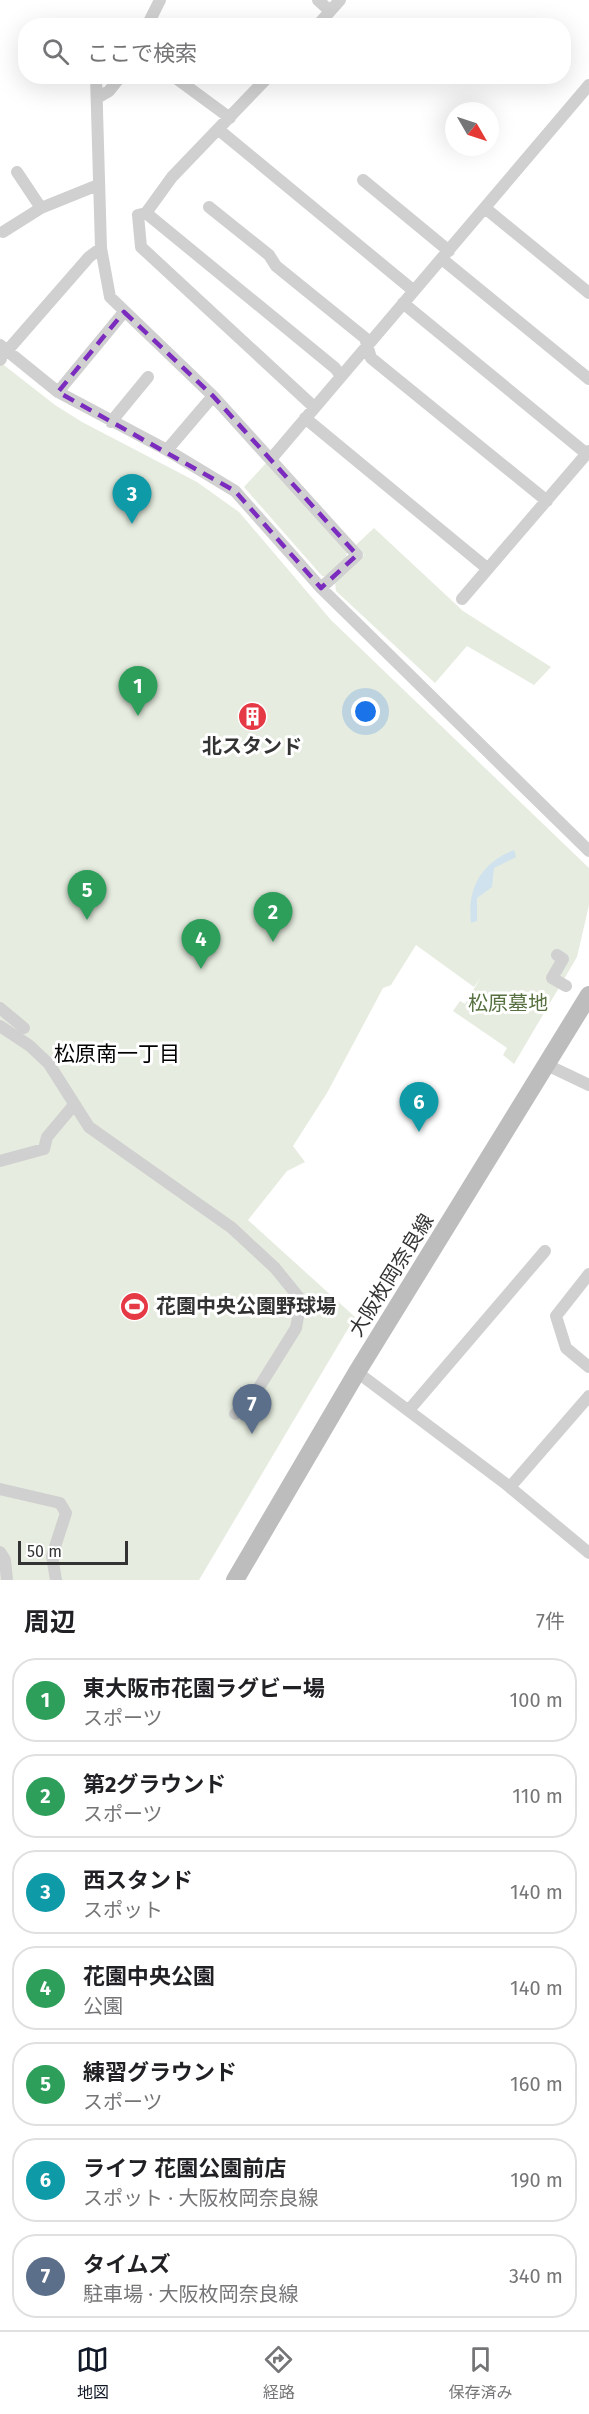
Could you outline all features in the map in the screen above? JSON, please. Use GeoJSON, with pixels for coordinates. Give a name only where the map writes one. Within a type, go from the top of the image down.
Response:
{"type":"FeatureCollection","features":[{"type":"Feature","properties":{"kind":"main road","name":"大阪枚岡奈良線"},"geometry":{"type":"LineString","coordinates":[[236,1580],[357,1372],[589,995]]}},
{"type":"Feature","properties":{"kind":"street"},"geometry":{"type":"LineString","coordinates":[[151,18],[160,0]]}},
{"type":"Feature","properties":{"kind":"street"},"geometry":{"type":"LineString","coordinates":[[318,0],[330,11]]}},
{"type":"Feature","properties":{"kind":"street"},"geometry":{"type":"LineString","coordinates":[[324,18],[340,0]]}},
{"type":"Feature","properties":{"kind":"street"},"geometry":{"type":"LineString","coordinates":[[96,84],[101,248],[110,297],[213,396],[357,555],[321,588]]}},
{"type":"Feature","properties":{"kind":"street"},"geometry":{"type":"LineString","coordinates":[[97,98],[109,91],[115,84]]}},
{"type":"Feature","properties":{"kind":"street"},"geometry":{"type":"LineString","coordinates":[[184,84],[230,118]]}},
{"type":"Feature","properties":{"kind":"street"},"geometry":{"type":"LineString","coordinates":[[262,84],[172,177],[146,213],[138,215],[141,247],[314,407]]}},
{"type":"Feature","properties":{"kind":"street"},"geometry":{"type":"LineString","coordinates":[[271,459],[589,85]]}},
{"type":"Feature","properties":{"kind":"street"},"geometry":{"type":"LineString","coordinates":[[219,130],[414,291]]}},
{"type":"Feature","properties":{"kind":"street"},"geometry":{"type":"LineString","coordinates":[[17,172],[41,208]]}},
{"type":"Feature","properties":{"kind":"street"},"geometry":{"type":"LineString","coordinates":[[363,180],[445,255],[589,379]]}},
{"type":"Feature","properties":{"kind":"street"},"geometry":{"type":"LineString","coordinates":[[3,232],[41,208],[98,185]]}},
{"type":"Feature","properties":{"kind":"street"},"geometry":{"type":"LineString","coordinates":[[208,207],[269,255],[276,266],[365,339],[371,358],[547,501]]}},
{"type":"Feature","properties":{"kind":"street"},"geometry":{"type":"LineString","coordinates":[[485,208],[589,293]]}},
{"type":"Feature","properties":{"kind":"street"},"geometry":{"type":"LineString","coordinates":[[146,213],[335,368],[340,376]]}},
{"type":"Feature","properties":{"kind":"street"},"geometry":{"type":"LineString","coordinates":[[101,248],[89,257],[2,354],[58,392],[167,450],[235,491],[321,588],[589,851]]}},
{"type":"Feature","properties":{"kind":"street"},"geometry":{"type":"LineString","coordinates":[[404,303],[588,453],[462,599]]}},
{"type":"Feature","properties":{"kind":"street"},"geometry":{"type":"LineString","coordinates":[[58,392],[124,312]]}},
{"type":"Feature","properties":{"kind":"street"},"geometry":{"type":"LineString","coordinates":[[111,422],[148,377]]}},
{"type":"Feature","properties":{"kind":"street"},"geometry":{"type":"LineString","coordinates":[[167,450],[213,396]]}},
{"type":"Feature","properties":{"kind":"street"},"geometry":{"type":"LineString","coordinates":[[305,418],[488,569]]}},
{"type":"Feature","properties":{"kind":"street"},"geometry":{"type":"LineString","coordinates":[[557,955],[563,959],[552,978],[566,986]]}},
{"type":"Feature","properties":{"kind":"street"},"geometry":{"type":"LineString","coordinates":[[0,1008],[24,1028]]}},
{"type":"Feature","properties":{"kind":"street"},"geometry":{"type":"LineString","coordinates":[[0,1026],[30,1046],[49,1064],[89,1126],[232,1228],[275,1268],[301,1300],[296,1328],[253,1397],[235,1414]]}},
{"type":"Feature","properties":{"kind":"street"},"geometry":{"type":"LineString","coordinates":[[547,1065],[589,1085]]}},
{"type":"Feature","properties":{"kind":"street"},"geometry":{"type":"LineString","coordinates":[[0,1161],[44,1149],[47,1137],[74,1106]]}},
{"type":"Feature","properties":{"kind":"street"},"geometry":{"type":"LineString","coordinates":[[409,1410],[545,1251]]}},
{"type":"Feature","properties":{"kind":"street"},"geometry":{"type":"LineString","coordinates":[[589,1274],[556,1316],[566,1348],[589,1367]]}},
{"type":"Feature","properties":{"kind":"street"},"geometry":{"type":"LineString","coordinates":[[357,1372],[510,1487],[589,1553]]}},
{"type":"Feature","properties":{"kind":"street"},"geometry":{"type":"LineString","coordinates":[[510,1487],[589,1396]]}},
{"type":"Feature","properties":{"kind":"street"},"geometry":{"type":"LineString","coordinates":[[0,1488],[60,1503],[66,1513],[52,1556],[56,1580]]}},
{"type":"Feature","properties":{"kind":"street"},"geometry":{"type":"LineString","coordinates":[[0,1552],[5,1560],[7,1580]]}},
{"type":"Feature","properties":{"kind":"highlighted area"},"geometry":{"type":"Polygon","coordinates":[[[124,312],[213,396],[357,555],[321,588],[235,491],[58,392],[124,312]]]}},
{"type":"Feature","properties":{"kind":"green space","name":"松原墓地"},"geometry":{"type":"Polygon","coordinates":[[[0,362],[55,405],[82,422],[197,482],[239,512],[331,620],[589,868],[589,905],[577,957],[514,1064],[503,1055],[507,1048],[453,1011],[460,1001],[465,1004],[481,977],[474,987],[416,945],[391,985],[383,988],[327,1093],[293,1146],[305,1162],[287,1171],[248,1220],[355,1317],[199,1580],[0,1580],[0,362]]]}},
{"type":"Feature","properties":{"kind":"green space"},"geometry":{"type":"Polygon","coordinates":[[[267,462],[347,552],[346,559],[327,577],[322,576],[244,487],[267,462]]]}},
{"type":"Feature","properties":{"kind":"green space"},"geometry":{"type":"Polygon","coordinates":[[[374,528],[463,611],[551,667],[534,685],[467,646],[435,683],[336,591],[335,582],[364,555],[356,545],[374,528]]]}},
{"type":"Feature","properties":{"kind":"water"},"geometry":{"type":"Polygon","coordinates":[[[514,850],[516,857],[494,868],[492,887],[477,898],[477,921],[471,923],[471,899],[479,878],[493,862],[514,850]]]}},
{"type":"Feature","properties":{"kind":"place","name":"西スタンド"},"geometry":{"type":"Point","coordinates":[132,524]}},
{"type":"Feature","properties":{"kind":"place","name":"東大阪市花園ラグビー場"},"geometry":{"type":"Point","coordinates":[138,716]}},
{"type":"Feature","properties":{"kind":"place","name":"北スタンド"},"geometry":{"type":"Point","coordinates":[252,716]}},
{"type":"Feature","properties":{"kind":"place","name":"練習グラウンド"},"geometry":{"type":"Point","coordinates":[87,920]}},
{"type":"Feature","properties":{"kind":"place","name":"第2グラウンド"},"geometry":{"type":"Point","coordinates":[273,942]}},
{"type":"Feature","properties":{"kind":"place","name":"花園中央公園"},"geometry":{"type":"Point","coordinates":[201,969]}},
{"type":"Feature","properties":{"kind":"place","name":"ライフ 花園公園前店"},"geometry":{"type":"Point","coordinates":[419,1132]}},
{"type":"Feature","properties":{"kind":"place","name":"花園中央公園野球場"},"geometry":{"type":"Point","coordinates":[135,1306]}},
{"type":"Feature","properties":{"kind":"place","name":"タイムズ"},"geometry":{"type":"Point","coordinates":[252,1434]}},
{"type":"Feature","properties":{"kind":"district","name":"松原南一丁目"},"geometry":{"type":"Point","coordinates":[117,1054]}}]}
